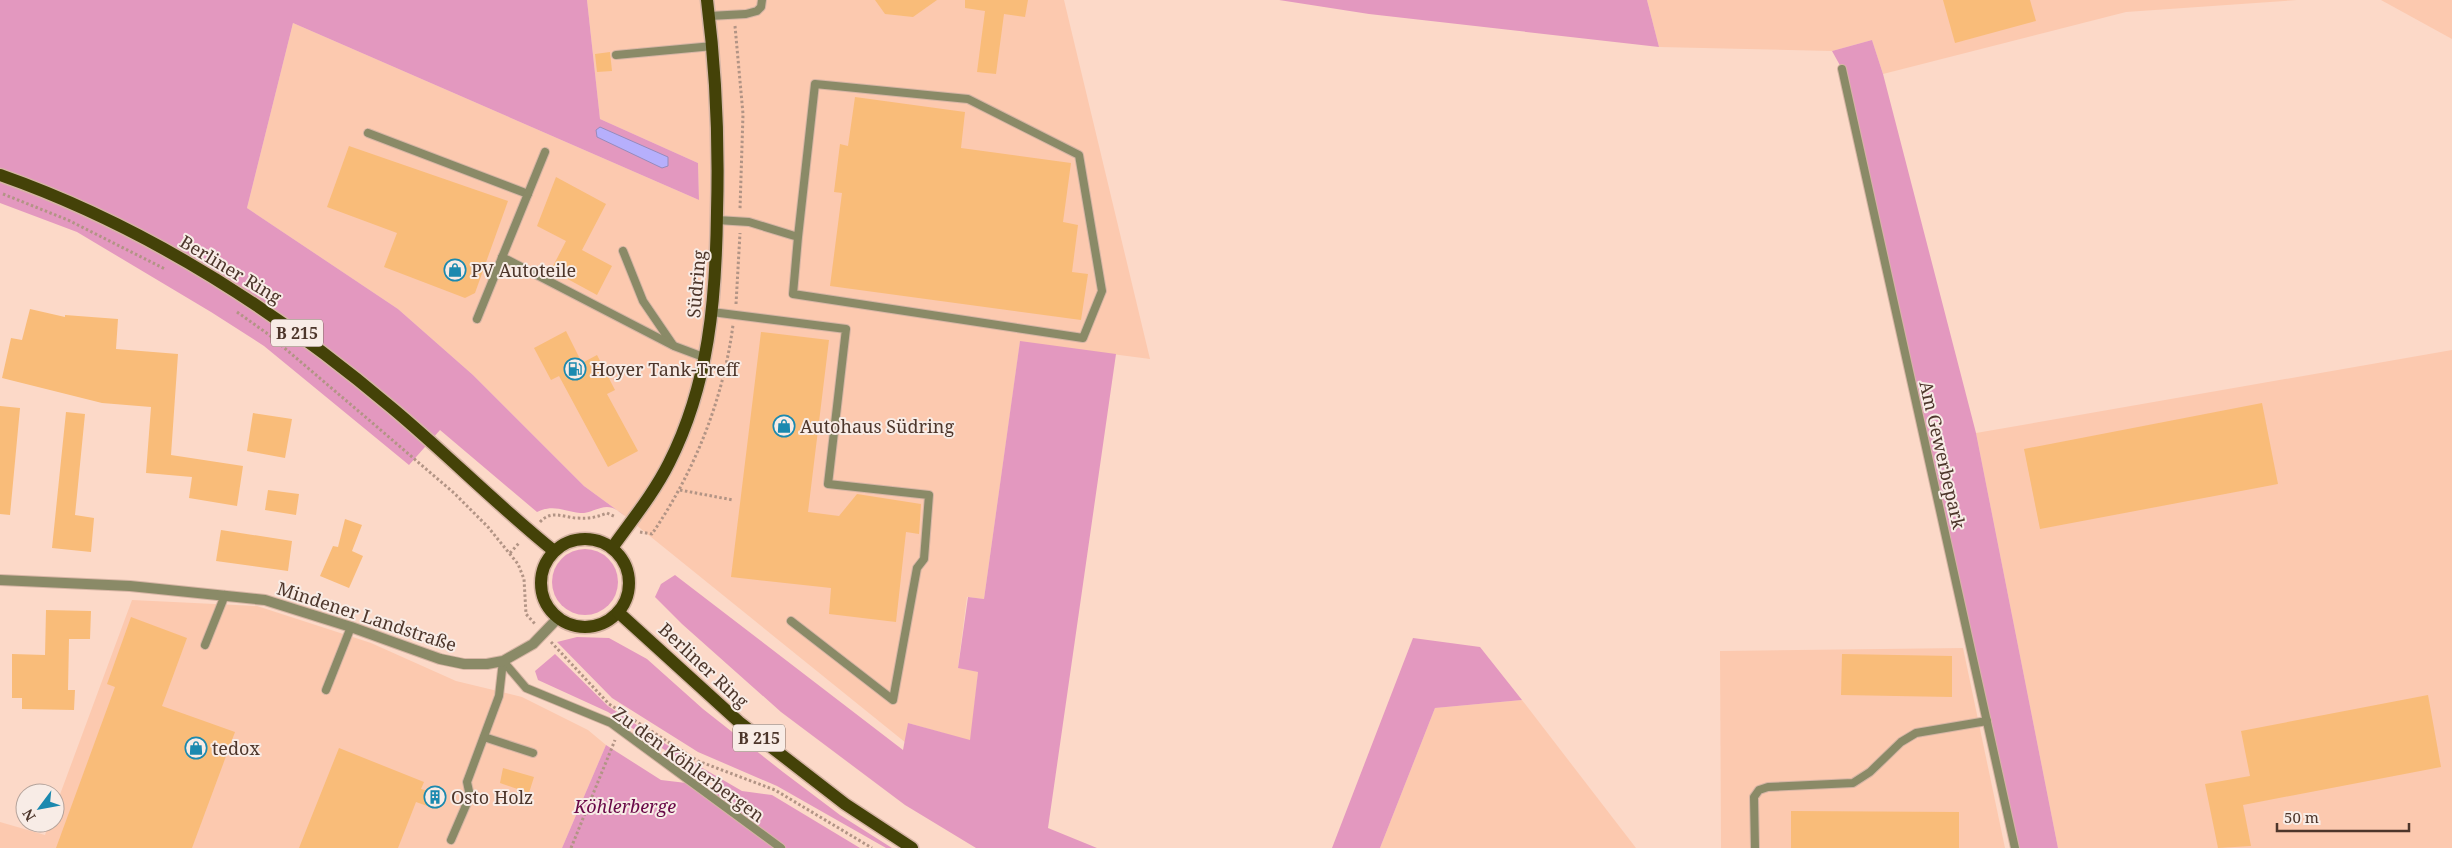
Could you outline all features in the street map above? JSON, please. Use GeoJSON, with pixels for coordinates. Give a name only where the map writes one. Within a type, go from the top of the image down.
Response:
{"type":"FeatureCollection","features":[{"type":"Feature","properties":{"kind":"main road","name":"Südring"},"geometry":{"type":"LineString","coordinates":[[612,548],[648,499],[669,463],[692,408],[706,358],[712,312],[718,156],[713,46],[707,0]]}},
{"type":"Feature","properties":{"kind":"main road","name":"Berliner Ring"},"geometry":{"type":"LineString","coordinates":[[0,175],[43,190],[100,216],[186,260],[231,287],[278,319],[392,408],[554,551]]}},
{"type":"Feature","properties":{"kind":"main road"},"geometry":{"type":"LineString","coordinates":[[583,539],[598,541],[612,548],[624,562],[629,579],[627,596],[618,612],[605,622],[589,627],[573,625],[558,618],[546,603],[541,585],[544,566],[554,551],[568,542],[583,539]]}},
{"type":"Feature","properties":{"kind":"main road","name":"Berliner Ring"},"geometry":{"type":"LineString","coordinates":[[618,612],[739,722],[845,804],[912,848]]}},
{"type":"Feature","properties":{"kind":"street","name":"Mindener Landstraße"},"geometry":{"type":"LineString","coordinates":[[0,580],[130,586],[265,600],[351,627],[440,659],[464,664],[487,664],[503,661],[533,644],[558,618]]}},
{"type":"Feature","properties":{"kind":"lane"},"geometry":{"type":"LineString","coordinates":[[709,16],[753,12],[760,7],[762,0]]}},
{"type":"Feature","properties":{"kind":"lane"},"geometry":{"type":"LineString","coordinates":[[616,55],[713,46]]}},
{"type":"Feature","properties":{"kind":"lane","name":"Am Gewerbepark"},"geometry":{"type":"LineString","coordinates":[[1842,69],[2016,848]]}},
{"type":"Feature","properties":{"kind":"lane"},"geometry":{"type":"LineString","coordinates":[[815,84],[968,99],[1078,155],[1102,291],[1083,338],[793,294],[798,238],[815,84]]}},
{"type":"Feature","properties":{"kind":"lane"},"geometry":{"type":"LineString","coordinates":[[368,133],[528,194]]}},
{"type":"Feature","properties":{"kind":"lane"},"geometry":{"type":"LineString","coordinates":[[477,319],[545,152]]}},
{"type":"Feature","properties":{"kind":"lane"},"geometry":{"type":"LineString","coordinates":[[717,220],[749,222],[798,238]]}},
{"type":"Feature","properties":{"kind":"lane"},"geometry":{"type":"LineString","coordinates":[[623,251],[643,301],[674,346]]}},
{"type":"Feature","properties":{"kind":"lane"},"geometry":{"type":"LineString","coordinates":[[502,257],[674,346],[706,358]]}},
{"type":"Feature","properties":{"kind":"lane"},"geometry":{"type":"LineString","coordinates":[[712,312],[846,330],[828,484],[929,495],[924,559],[917,568],[893,700],[791,621]]}},
{"type":"Feature","properties":{"kind":"lane"},"geometry":{"type":"LineString","coordinates":[[205,646],[225,595]]}},
{"type":"Feature","properties":{"kind":"lane"},"geometry":{"type":"LineString","coordinates":[[326,690],[351,627]]}},
{"type":"Feature","properties":{"kind":"lane"},"geometry":{"type":"LineString","coordinates":[[451,840],[470,796],[467,782],[499,696],[503,661]]}},
{"type":"Feature","properties":{"kind":"lane","name":"Zu den Köhlerbergen"},"geometry":{"type":"LineString","coordinates":[[503,661],[526,688],[611,723],[781,848]]}},
{"type":"Feature","properties":{"kind":"lane"},"geometry":{"type":"LineString","coordinates":[[1755,848],[1754,797],[1759,790],[1853,783],[1866,776],[1901,742],[1916,733],[1987,722]]}},
{"type":"Feature","properties":{"kind":"lane"},"geometry":{"type":"LineString","coordinates":[[484,737],[533,753]]}},
{"type":"Feature","properties":{"kind":"path"},"geometry":{"type":"LineString","coordinates":[[0,193],[68,220],[170,271]]}},
{"type":"Feature","properties":{"kind":"path"},"geometry":{"type":"LineString","coordinates":[[230,308],[268,334],[440,481],[488,526],[510,553],[524,579],[526,614],[609,704],[698,761],[775,790],[872,848]]}},
{"type":"Feature","properties":{"kind":"path"},"geometry":{"type":"LineString","coordinates":[[680,490],[733,500]]}},
{"type":"Feature","properties":{"kind":"path"},"geometry":{"type":"LineString","coordinates":[[510,553],[546,516],[559,514],[581,518],[595,518],[607,513],[614,515],[627,527],[647,535],[652,534]]}},
{"type":"Feature","properties":{"kind":"path"},"geometry":{"type":"LineString","coordinates":[[571,848],[620,729]]}},
{"type":"Feature","properties":{"kind":"shaded area"},"geometry":{"type":"Polygon","coordinates":[[[587,0],[1064,0],[1150,359],[1020,342],[984,599],[967,597],[958,667],[978,672],[971,741],[908,723],[906,743],[625,516],[584,486],[473,375],[398,309],[247,208],[293,23],[699,200],[698,163],[600,119],[587,0]]]}},
{"type":"Feature","properties":{"kind":"shaded area"},"geometry":{"type":"Polygon","coordinates":[[[1647,0],[2297,0],[2126,12],[1883,74],[1872,40],[1832,51],[1659,47],[1647,0]]]}},
{"type":"Feature","properties":{"kind":"shaded area"},"geometry":{"type":"Polygon","coordinates":[[[2381,0],[2452,0],[2452,39],[2381,0]]]}},
{"type":"Feature","properties":{"kind":"shaded area"},"geometry":{"type":"Polygon","coordinates":[[[600,127],[668,157],[668,166],[662,168],[597,137],[596,130],[600,127]]]}},
{"type":"Feature","properties":{"kind":"shaded area"},"geometry":{"type":"Polygon","coordinates":[[[2452,350],[2452,848],[2058,848],[1976,433],[2452,350]]]}},
{"type":"Feature","properties":{"kind":"shaded area"},"geometry":{"type":"Polygon","coordinates":[[[132,600],[257,606],[371,643],[456,681],[522,697],[588,730],[606,745],[562,848],[0,848],[0,822],[15,826],[15,833],[38,833],[45,835],[46,833],[65,833],[64,783],[132,600]]]}},
{"type":"Feature","properties":{"kind":"shaded area"},"geometry":{"type":"Polygon","coordinates":[[[1963,648],[2005,848],[1721,848],[1720,651],[1963,648]]]}},
{"type":"Feature","properties":{"kind":"shaded area"},"geometry":{"type":"Polygon","coordinates":[[[1522,700],[1636,848],[1380,848],[1435,708],[1522,700]]]}},
{"type":"Feature","properties":{"kind":"green space"},"geometry":{"type":"Polygon","coordinates":[[[0,0],[587,0],[600,119],[698,163],[699,200],[293,23],[247,208],[398,309],[473,375],[584,486],[617,510],[607,507],[580,513],[548,508],[537,512],[440,430],[409,465],[264,346],[211,312],[77,232],[0,203],[0,0]]]}},
{"type":"Feature","properties":{"kind":"green space"},"geometry":{"type":"Polygon","coordinates":[[[1279,0],[1647,0],[1659,47],[1369,14],[1279,0]]]}},
{"type":"Feature","properties":{"kind":"green space"},"geometry":{"type":"Polygon","coordinates":[[[1872,40],[1883,74],[1976,433],[2058,848],[2015,848],[1842,69],[1832,51],[1872,40]]]}},
{"type":"Feature","properties":{"kind":"green space"},"geometry":{"type":"Polygon","coordinates":[[[1020,341],[1116,354],[1048,828],[1097,848],[976,848],[905,805],[781,712],[682,624],[655,597],[661,584],[675,575],[903,750],[908,723],[970,740],[978,672],[958,668],[968,597],[984,599],[1020,341]]]}},
{"type":"Feature","properties":{"kind":"green space"},"geometry":{"type":"Polygon","coordinates":[[[579,549],[591,549],[603,554],[613,564],[618,576],[616,595],[603,610],[591,615],[579,615],[567,610],[557,600],[552,588],[552,576],[557,564],[567,554],[579,549]]]}},
{"type":"Feature","properties":{"kind":"green space"},"geometry":{"type":"Polygon","coordinates":[[[577,637],[609,638],[647,659],[703,709],[783,772],[840,815],[892,848],[886,848],[777,786],[698,752],[612,698],[557,642],[577,637]]]}},
{"type":"Feature","properties":{"kind":"green space"},"geometry":{"type":"Polygon","coordinates":[[[1413,638],[1480,647],[1522,700],[1435,708],[1380,848],[1332,848],[1413,638]]]}},
{"type":"Feature","properties":{"kind":"green space","name":"Köhlerberge"},"geometry":{"type":"Polygon","coordinates":[[[555,654],[608,706],[699,766],[742,791],[772,795],[860,848],[562,848],[606,745],[661,780],[720,787],[608,712],[538,680],[535,671],[555,654]]]}},
{"type":"Feature","properties":{"kind":"building"},"geometry":{"type":"Polygon","coordinates":[[[875,0],[937,0],[913,17],[885,14],[875,0]]]}},
{"type":"Feature","properties":{"kind":"building"},"geometry":{"type":"Polygon","coordinates":[[[965,0],[1028,0],[1025,17],[1004,14],[996,74],[977,72],[985,11],[965,8],[965,0]]]}},
{"type":"Feature","properties":{"kind":"building"},"geometry":{"type":"Polygon","coordinates":[[[1943,0],[2030,0],[2036,21],[1955,43],[1943,0]]]}},
{"type":"Feature","properties":{"kind":"building"},"geometry":{"type":"Polygon","coordinates":[[[610,52],[612,71],[597,72],[595,54],[610,52]]]}},
{"type":"Feature","properties":{"kind":"building"},"geometry":{"type":"Polygon","coordinates":[[[855,97],[965,112],[961,148],[1071,163],[1063,222],[1078,225],[1072,272],[1088,274],[1081,320],[830,286],[842,193],[834,192],[840,144],[848,146],[855,97]]]}},
{"type":"Feature","properties":{"kind":"building"},"geometry":{"type":"Polygon","coordinates":[[[349,146],[508,201],[475,293],[465,298],[384,267],[397,233],[327,207],[349,146]]]}},
{"type":"Feature","properties":{"kind":"building"},"geometry":{"type":"Polygon","coordinates":[[[556,177],[606,204],[582,250],[612,266],[597,295],[551,270],[566,241],[537,226],[556,177]]]}},
{"type":"Feature","properties":{"kind":"building"},"geometry":{"type":"Polygon","coordinates":[[[30,309],[65,317],[65,315],[118,319],[116,349],[178,354],[171,455],[243,466],[237,506],[189,498],[192,477],[146,473],[151,407],[102,403],[2,378],[11,338],[22,340],[30,309]]]}},
{"type":"Feature","properties":{"kind":"building"},"geometry":{"type":"Polygon","coordinates":[[[566,331],[582,363],[597,355],[615,390],[607,394],[638,451],[608,467],[559,376],[551,380],[534,348],[566,331]]]}},
{"type":"Feature","properties":{"kind":"building","name":"Autohaus Südring"},"geometry":{"type":"Polygon","coordinates":[[[761,332],[829,340],[808,512],[839,516],[857,494],[921,504],[919,534],[906,532],[896,622],[829,614],[831,588],[731,577],[761,332]]]}},
{"type":"Feature","properties":{"kind":"building"},"geometry":{"type":"Polygon","coordinates":[[[2262,403],[2278,484],[2040,529],[2024,449],[2262,403]]]}},
{"type":"Feature","properties":{"kind":"building"},"geometry":{"type":"Polygon","coordinates":[[[0,406],[20,408],[10,515],[0,514],[0,406]]]}},
{"type":"Feature","properties":{"kind":"building"},"geometry":{"type":"Polygon","coordinates":[[[66,412],[85,414],[75,515],[94,518],[91,552],[52,548],[66,412]]]}},
{"type":"Feature","properties":{"kind":"building"},"geometry":{"type":"Polygon","coordinates":[[[253,413],[292,419],[285,458],[247,451],[253,413]]]}},
{"type":"Feature","properties":{"kind":"building"},"geometry":{"type":"Polygon","coordinates":[[[268,490],[299,494],[296,515],[265,510],[268,490]]]}},
{"type":"Feature","properties":{"kind":"building"},"geometry":{"type":"Polygon","coordinates":[[[345,519],[362,525],[352,551],[363,556],[349,588],[320,576],[333,546],[338,547],[345,519]]]}},
{"type":"Feature","properties":{"kind":"building"},"geometry":{"type":"Polygon","coordinates":[[[221,530],[292,541],[288,571],[216,561],[221,530]]]}},
{"type":"Feature","properties":{"kind":"building"},"geometry":{"type":"Polygon","coordinates":[[[46,610],[91,611],[90,639],[69,639],[68,690],[75,690],[74,710],[22,709],[22,698],[12,698],[12,654],[45,655],[46,610]]]}},
{"type":"Feature","properties":{"kind":"building"},"geometry":{"type":"Polygon","coordinates":[[[131,617],[187,638],[162,706],[235,732],[192,848],[56,848],[61,833],[65,833],[65,823],[115,687],[107,684],[131,617]]]}},
{"type":"Feature","properties":{"kind":"building"},"geometry":{"type":"Polygon","coordinates":[[[1842,654],[1952,656],[1952,697],[1841,695],[1842,654]]]}},
{"type":"Feature","properties":{"kind":"building"},"geometry":{"type":"Polygon","coordinates":[[[2428,695],[2441,767],[2243,805],[2251,846],[2218,848],[2205,784],[2250,776],[2241,731],[2428,695]]]}},
{"type":"Feature","properties":{"kind":"building"},"geometry":{"type":"Polygon","coordinates":[[[339,748],[424,782],[421,789],[440,794],[444,803],[436,809],[416,802],[398,848],[299,848],[339,748]]]}},
{"type":"Feature","properties":{"kind":"building"},"geometry":{"type":"Polygon","coordinates":[[[503,768],[534,777],[529,793],[500,783],[503,768]]]}},
{"type":"Feature","properties":{"kind":"building"},"geometry":{"type":"Polygon","coordinates":[[[1791,811],[1959,812],[1959,848],[1791,848],[1791,811]]]}},
{"type":"Feature","properties":{"kind":"place","name":"PV Autoteile"},"geometry":{"type":"Point","coordinates":[455,270]}},
{"type":"Feature","properties":{"kind":"place","name":"Hoyer Tank-Treff"},"geometry":{"type":"Point","coordinates":[575,369]}},
{"type":"Feature","properties":{"kind":"place","name":"Autohaus Südring"},"geometry":{"type":"Point","coordinates":[784,426]}},
{"type":"Feature","properties":{"kind":"place","name":"tedox"},"geometry":{"type":"Point","coordinates":[196,748]}},
{"type":"Feature","properties":{"kind":"place","name":"Osto Holz"},"geometry":{"type":"Point","coordinates":[435,797]}}]}
